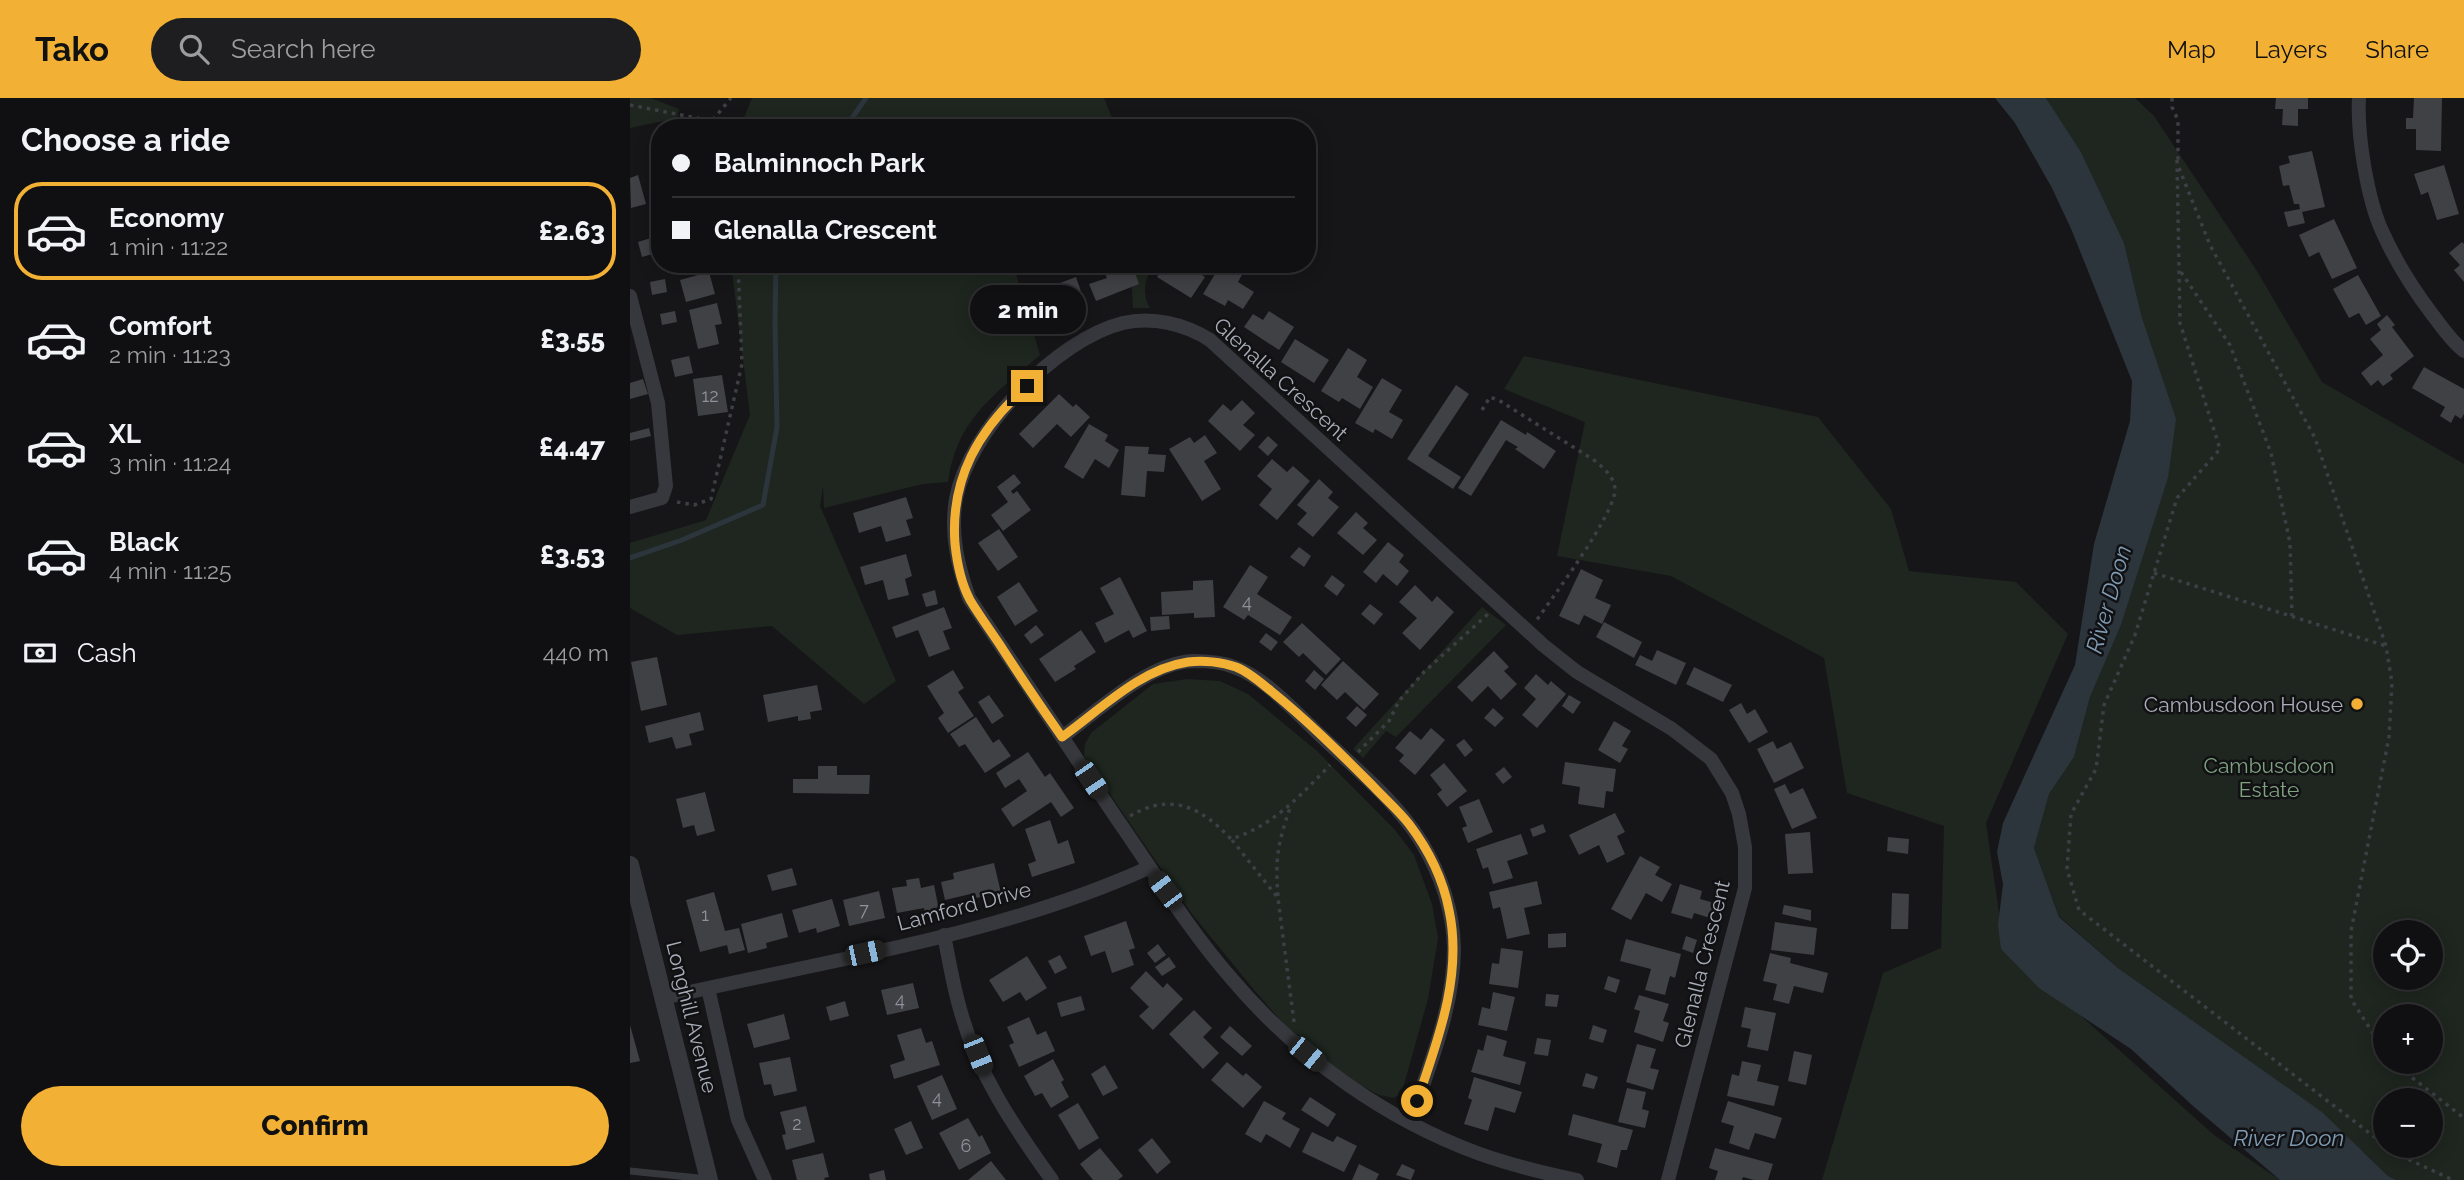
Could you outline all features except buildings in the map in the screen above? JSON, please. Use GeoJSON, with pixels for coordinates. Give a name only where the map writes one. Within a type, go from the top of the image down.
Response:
{"type":"FeatureCollection","features":[{"type":"Feature","properties":{"kind":"street"},"geometry":{"type":"LineString","coordinates":[[2359,98],[2367,181],[2381,229],[2420,298],[2455,345],[2464,351]]}},
{"type":"Feature","properties":{"kind":"street"},"geometry":{"type":"LineString","coordinates":[[630,296],[658,403],[666,486],[662,498],[630,507]]}},
{"type":"Feature","properties":{"kind":"street","name":"Glenalla Crescent"},"geometry":{"type":"LineString","coordinates":[[1577,1180],[1520,1167],[1477,1153],[1410,1122],[1340,1080],[1295,1045],[1230,978],[1148,868],[969,598],[957,564],[954,526],[956,498],[967,466],[978,442],[1013,398],[1048,366],[1086,337],[1126,322],[1150,321],[1194,330],[1210,340],[1529,632],[1577,672],[1665,725],[1711,759],[1732,793],[1739,814],[1745,847],[1745,888],[1668,1180]]}},
{"type":"Feature","properties":{"kind":"street"},"geometry":{"type":"LineString","coordinates":[[1062,737],[1141,680],[1164,667],[1191,661],[1215,662],[1236,667],[1288,705],[1407,822],[1439,875],[1449,909],[1454,948],[1451,985],[1442,1023],[1410,1122]]}},
{"type":"Feature","properties":{"kind":"street","name":"Longhill Avenue"},"geometry":{"type":"LineString","coordinates":[[630,864],[635,902],[663,998],[709,1179]]}},
{"type":"Feature","properties":{"kind":"street","name":"Lamford Drive"},"geometry":{"type":"LineString","coordinates":[[663,998],[944,935],[1059,903],[1148,868]]}},
{"type":"Feature","properties":{"kind":"street"},"geometry":{"type":"LineString","coordinates":[[944,935],[960,1011],[986,1077],[1012,1125],[1052,1180]]}},
{"type":"Feature","properties":{"kind":"street"},"geometry":{"type":"LineString","coordinates":[[708,988],[738,1120],[765,1180]]}},
{"type":"Feature","properties":{"kind":"lane"},"geometry":{"type":"LineString","coordinates":[[630,1171],[709,1179]]}},
{"type":"Feature","properties":{"kind":"path"},"geometry":{"type":"LineString","coordinates":[[714,119],[731,98]]}},
{"type":"Feature","properties":{"kind":"path"},"geometry":{"type":"LineString","coordinates":[[2172,98],[2172,107],[2178,120],[2180,323],[2220,449],[2177,498],[2135,635],[2104,705],[2096,769],[2071,814],[2067,869],[2079,910],[2373,1135]]}},
{"type":"Feature","properties":{"kind":"path"},"geometry":{"type":"LineString","coordinates":[[630,105],[702,119]]}},
{"type":"Feature","properties":{"kind":"path"},"geometry":{"type":"LineString","coordinates":[[2178,160],[2181,175],[2210,244],[2315,438],[2386,646],[2392,683],[2389,737],[2351,930],[2351,999],[2373,1033]]}},
{"type":"Feature","properties":{"kind":"path"},"geometry":{"type":"LineString","coordinates":[[2179,270],[2230,345],[2271,453],[2290,543],[2291,616]]}},
{"type":"Feature","properties":{"kind":"path"},"geometry":{"type":"LineString","coordinates":[[662,498],[694,505],[711,499],[742,364],[738,273]]}},
{"type":"Feature","properties":{"kind":"path"},"geometry":{"type":"LineString","coordinates":[[1482,410],[1489,397],[1500,401],[1597,462],[1609,474],[1615,489],[1601,524],[1569,576],[1529,632]]}},
{"type":"Feature","properties":{"kind":"path"},"geometry":{"type":"LineString","coordinates":[[2154,573],[2386,646]]}},
{"type":"Feature","properties":{"kind":"path"},"geometry":{"type":"LineString","coordinates":[[1291,805],[1278,844],[1276,872],[1295,1045]]}},
{"type":"Feature","properties":{"kind":"path"},"geometry":{"type":"LineString","coordinates":[[1231,839],[1278,898]]}},
{"type":"Feature","properties":{"kind":"path"},"geometry":{"type":"LineString","coordinates":[[2407,1074],[2464,1118]]}},
{"type":"Feature","properties":{"kind":"path"},"geometry":{"type":"LineString","coordinates":[[2405,1158],[2453,1180]]}},
{"type":"Feature","properties":{"kind":"green space"},"geometry":{"type":"Polygon","coordinates":[[[630,98],[651,98],[679,109],[677,118],[651,119],[651,124],[630,128],[630,98]]]}},
{"type":"Feature","properties":{"kind":"green space"},"geometry":{"type":"Polygon","coordinates":[[[752,98],[1104,98],[1112,119],[744,119],[752,98]]]}},
{"type":"Feature","properties":{"kind":"green space","name":"Cambusdoon Estate"},"geometry":{"type":"Polygon","coordinates":[[[2046,98],[2135,98],[2154,116],[2257,271],[2322,382],[2464,464],[2464,1180],[2396,1180],[2388,1176],[2321,1112],[2118,968],[2059,916],[2034,848],[2049,794],[2074,757],[2090,697],[2121,625],[2168,478],[2142,318],[2124,243],[2081,152],[2046,98]]]}},
{"type":"Feature","properties":{"kind":"green space"},"geometry":{"type":"Polygon","coordinates":[[[732,273],[1016,273],[1040,355],[993,395],[969,424],[953,460],[948,482],[923,484],[824,508],[823,486],[820,506],[896,681],[864,704],[772,626],[677,635],[630,608],[630,543],[706,520],[750,415],[732,273]]]}},
{"type":"Feature","properties":{"kind":"green space"},"geometry":{"type":"Polygon","coordinates":[[[1149,273],[1145,286],[1150,308],[1133,308],[1131,274],[1149,273]]]}},
{"type":"Feature","properties":{"kind":"green space"},"geometry":{"type":"Polygon","coordinates":[[[1524,356],[1818,417],[1891,509],[1909,571],[2016,582],[2068,634],[1986,823],[2004,947],[2214,1135],[2280,1180],[1822,1180],[1883,973],[1941,948],[1944,826],[1847,793],[1824,658],[1671,576],[1557,556],[1585,422],[1504,389],[1524,356]]]}},
{"type":"Feature","properties":{"kind":"green space"},"geometry":{"type":"Polygon","coordinates":[[[1482,607],[1506,625],[1396,737],[1386,731],[1363,758],[1353,749],[1482,607]]]}},
{"type":"Feature","properties":{"kind":"green space"},"geometry":{"type":"Polygon","coordinates":[[[1187,679],[1220,681],[1248,694],[1317,751],[1395,830],[1414,855],[1432,904],[1438,938],[1428,999],[1401,1093],[1394,1098],[1379,1095],[1318,1063],[1192,914],[1084,756],[1085,744],[1091,733],[1153,684],[1187,679]]]}},
{"type":"Feature","properties":{"kind":"water","name":"River Doon"},"geometry":{"type":"Polygon","coordinates":[[[1995,98],[2046,98],[2081,152],[2124,243],[2142,318],[2176,419],[2168,478],[2121,625],[2090,697],[2074,757],[2049,794],[2034,848],[2059,917],[2118,968],[2322,1112],[2388,1176],[2396,1180],[2280,1180],[2131,1049],[2039,988],[2001,949],[1998,925],[2003,884],[1997,852],[2003,823],[2075,665],[2094,544],[2130,421],[2132,381],[2052,188],[2015,123],[1995,98]]]}},
{"type":"Feature","properties":{"kind":"waterway"},"geometry":{"type":"LineString","coordinates":[[851,119],[866,98]]}},
{"type":"Feature","properties":{"kind":"waterway"},"geometry":{"type":"LineString","coordinates":[[630,558],[682,540],[763,505],[777,427],[776,273]]}},
{"type":"Feature","properties":{"kind":"place","name":"Cambusdoon House"},"geometry":{"type":"Point","coordinates":[2357,704]}},
{"type":"Feature","properties":{"kind":"route"},"geometry":{"type":"LineString","coordinates":[[1027,386],[992,422],[978,442],[956,498],[954,526],[957,564],[969,598],[1062,737],[1141,680],[1164,667],[1191,661],[1215,662],[1236,667],[1288,705],[1407,822],[1439,875],[1449,909],[1454,948],[1451,985],[1442,1023],[1417,1101]]}}]}
